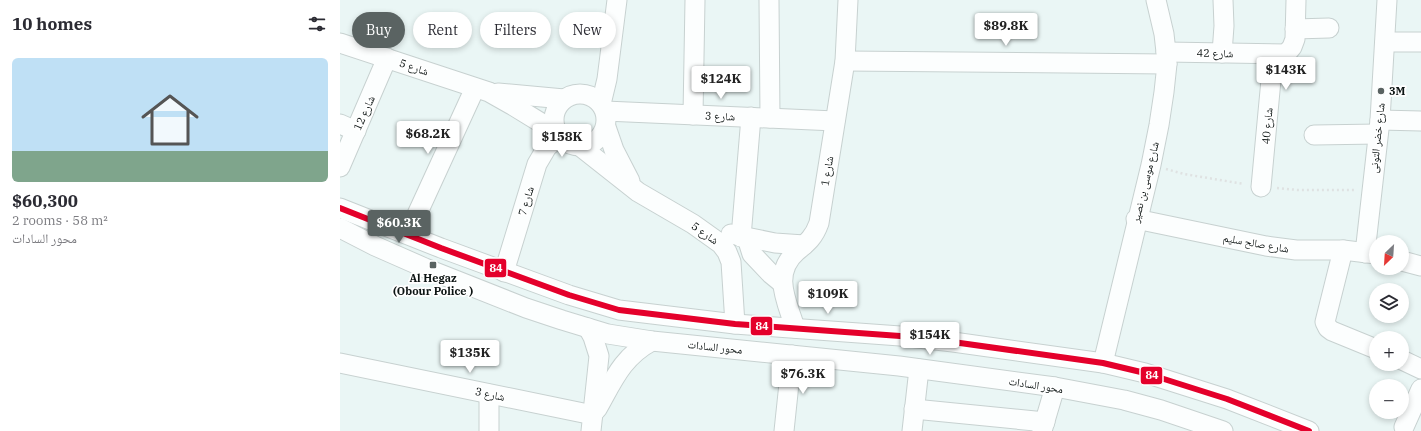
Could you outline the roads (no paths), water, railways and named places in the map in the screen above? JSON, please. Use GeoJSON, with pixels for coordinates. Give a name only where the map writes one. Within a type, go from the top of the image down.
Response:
{"type":"FeatureCollection","features":[{"type":"Feature","properties":{"kind":"street"},"geometry":{"type":"LineString","coordinates":[[604,114],[592,96],[575,94],[564,99],[559,104],[555,111],[554,125],[558,135],[565,142],[573,146],[581,147],[589,145],[597,141],[603,135],[607,79],[617,0]]}},
{"type":"Feature","properties":{"kind":"street"},"geometry":{"type":"LineString","coordinates":[[693,115],[695,0]]}},
{"type":"Feature","properties":{"kind":"street"},"geometry":{"type":"LineString","coordinates":[[769,0],[770,118]]}},
{"type":"Feature","properties":{"kind":"street","name":"شارع 1"},"geometry":{"type":"LineString","coordinates":[[795,328],[782,283],[783,271],[795,252],[811,240],[819,223],[845,60],[848,0]]}},
{"type":"Feature","properties":{"kind":"street","name":"شارع موسى بن نصير"},"geometry":{"type":"LineString","coordinates":[[1103,363],[1159,125],[1166,58],[1164,34],[1156,0]]}},
{"type":"Feature","properties":{"kind":"street"},"geometry":{"type":"LineString","coordinates":[[1222,53],[1224,26],[1223,0]]}},
{"type":"Feature","properties":{"kind":"street","name":"شارع 40"},"geometry":{"type":"LineString","coordinates":[[1261,187],[1271,80],[1277,65],[1287,54],[1295,39],[1296,0]]}},
{"type":"Feature","properties":{"kind":"street","name":"شارع خضر التونى"},"geometry":{"type":"LineString","coordinates":[[1372,235],[1388,0]]}},
{"type":"Feature","properties":{"kind":"street"},"geometry":{"type":"LineString","coordinates":[[1295,29],[1329,28]]}},
{"type":"Feature","properties":{"kind":"street"},"geometry":{"type":"LineString","coordinates":[[1385,42],[1421,42]]}},
{"type":"Feature","properties":{"kind":"street","name":"شارع 5"},"geometry":{"type":"LineString","coordinates":[[340,43],[482,90],[512,105],[558,135]]}},
{"type":"Feature","properties":{"kind":"street","name":"شارع 42"},"geometry":{"type":"LineString","coordinates":[[845,60],[1166,58],[1222,53],[1287,54]]}},
{"type":"Feature","properties":{"kind":"street","name":"شارع 12"},"geometry":{"type":"LineString","coordinates":[[340,167],[348,128],[387,58]]}},
{"type":"Feature","properties":{"kind":"street"},"geometry":{"type":"LineString","coordinates":[[408,234],[482,90]]}},
{"type":"Feature","properties":{"kind":"street","name":"شارع 5"},"geometry":{"type":"LineString","coordinates":[[482,90],[564,99]]}},
{"type":"Feature","properties":{"kind":"street","name":"شارع 3"},"geometry":{"type":"LineString","coordinates":[[604,114],[693,115],[835,121]]}},
{"type":"Feature","properties":{"kind":"street","name":"شارع 5"},"geometry":{"type":"LineString","coordinates":[[604,114],[614,150],[638,192]]}},
{"type":"Feature","properties":{"kind":"street"},"geometry":{"type":"LineString","coordinates":[[733,295],[747,243],[751,117]]}},
{"type":"Feature","properties":{"kind":"street"},"geometry":{"type":"LineString","coordinates":[[1314,135],[1421,121]]}},
{"type":"Feature","properties":{"kind":"street","name":"شارع 7"},"geometry":{"type":"LineString","coordinates":[[504,272],[537,164],[547,147],[558,135]]}},
{"type":"Feature","properties":{"kind":"street","name":"شارع 5"},"geometry":{"type":"LineString","coordinates":[[581,147],[638,192],[693,224],[721,244],[727,252],[731,262],[735,324]]}},
{"type":"Feature","properties":{"kind":"street"},"geometry":{"type":"LineString","coordinates":[[340,208],[504,272],[569,295],[619,310],[735,324],[900,336],[1103,363],[1145,373],[1227,399],[1309,431]]}},
{"type":"Feature","properties":{"kind":"street","name":"شارع صالح سليم"},"geometry":{"type":"LineString","coordinates":[[1136,219],[1266,246],[1296,250],[1343,250],[1369,253]]}},
{"type":"Feature","properties":{"kind":"street"},"geometry":{"type":"LineString","coordinates":[[693,224],[747,243],[804,245]]}},
{"type":"Feature","properties":{"kind":"street"},"geometry":{"type":"LineString","coordinates":[[375,246],[382,242],[385,238],[386,234],[384,225]]}},
{"type":"Feature","properties":{"kind":"street","name":"محور السادات"},"geometry":{"type":"LineString","coordinates":[[340,228],[375,246],[425,268],[526,308],[588,328],[624,337],[899,366],[1055,387],[1124,400],[1197,421],[1222,431]]}},
{"type":"Feature","properties":{"kind":"street"},"geometry":{"type":"LineString","coordinates":[[747,243],[771,274],[782,283]]}},
{"type":"Feature","properties":{"kind":"street"},"geometry":{"type":"LineString","coordinates":[[425,268],[423,262],[424,255],[428,250],[441,248]]}},
{"type":"Feature","properties":{"kind":"street"},"geometry":{"type":"LineString","coordinates":[[1343,250],[1325,322],[1332,332],[1369,346]]}},
{"type":"Feature","properties":{"kind":"street"},"geometry":{"type":"LineString","coordinates":[[1409,263],[1421,266]]}},
{"type":"Feature","properties":{"kind":"street"},"geometry":{"type":"LineString","coordinates":[[588,328],[594,337],[598,356],[592,423]]}},
{"type":"Feature","properties":{"kind":"street"},"geometry":{"type":"LineString","coordinates":[[899,366],[905,355],[904,342],[900,336]]}},
{"type":"Feature","properties":{"kind":"street"},"geometry":{"type":"LineString","coordinates":[[592,423],[625,362],[633,353],[652,341]]}},
{"type":"Feature","properties":{"kind":"street"},"geometry":{"type":"LineString","coordinates":[[951,373],[945,360],[946,353],[953,342]]}},
{"type":"Feature","properties":{"kind":"street"},"geometry":{"type":"LineString","coordinates":[[784,431],[792,355]]}},
{"type":"Feature","properties":{"kind":"street","name":"شارع 3"},"geometry":{"type":"LineString","coordinates":[[340,363],[489,394],[592,423]]}},
{"type":"Feature","properties":{"kind":"street"},"geometry":{"type":"LineString","coordinates":[[1409,363],[1421,369]]}},
{"type":"Feature","properties":{"kind":"street"},"geometry":{"type":"LineString","coordinates":[[912,431],[919,369]]}},
{"type":"Feature","properties":{"kind":"street"},"geometry":{"type":"LineString","coordinates":[[914,409],[1044,427],[1055,387]]}},
{"type":"Feature","properties":{"kind":"street"},"geometry":{"type":"LineString","coordinates":[[489,394],[490,431]]}},
{"type":"Feature","properties":{"kind":"street"},"geometry":{"type":"LineString","coordinates":[[1404,427],[1419,398]]}},
{"type":"Feature","properties":{"kind":"street"},"geometry":{"type":"LineString","coordinates":[[1197,421],[1213,431]]}},
{"type":"Feature","properties":{"kind":"place","name":"3M"},"geometry":{"type":"Point","coordinates":[1381,91]}},
{"type":"Feature","properties":{"kind":"place","name":"Al Hegaz (Obour Police )"},"geometry":{"type":"Point","coordinates":[433,265]}}]}
